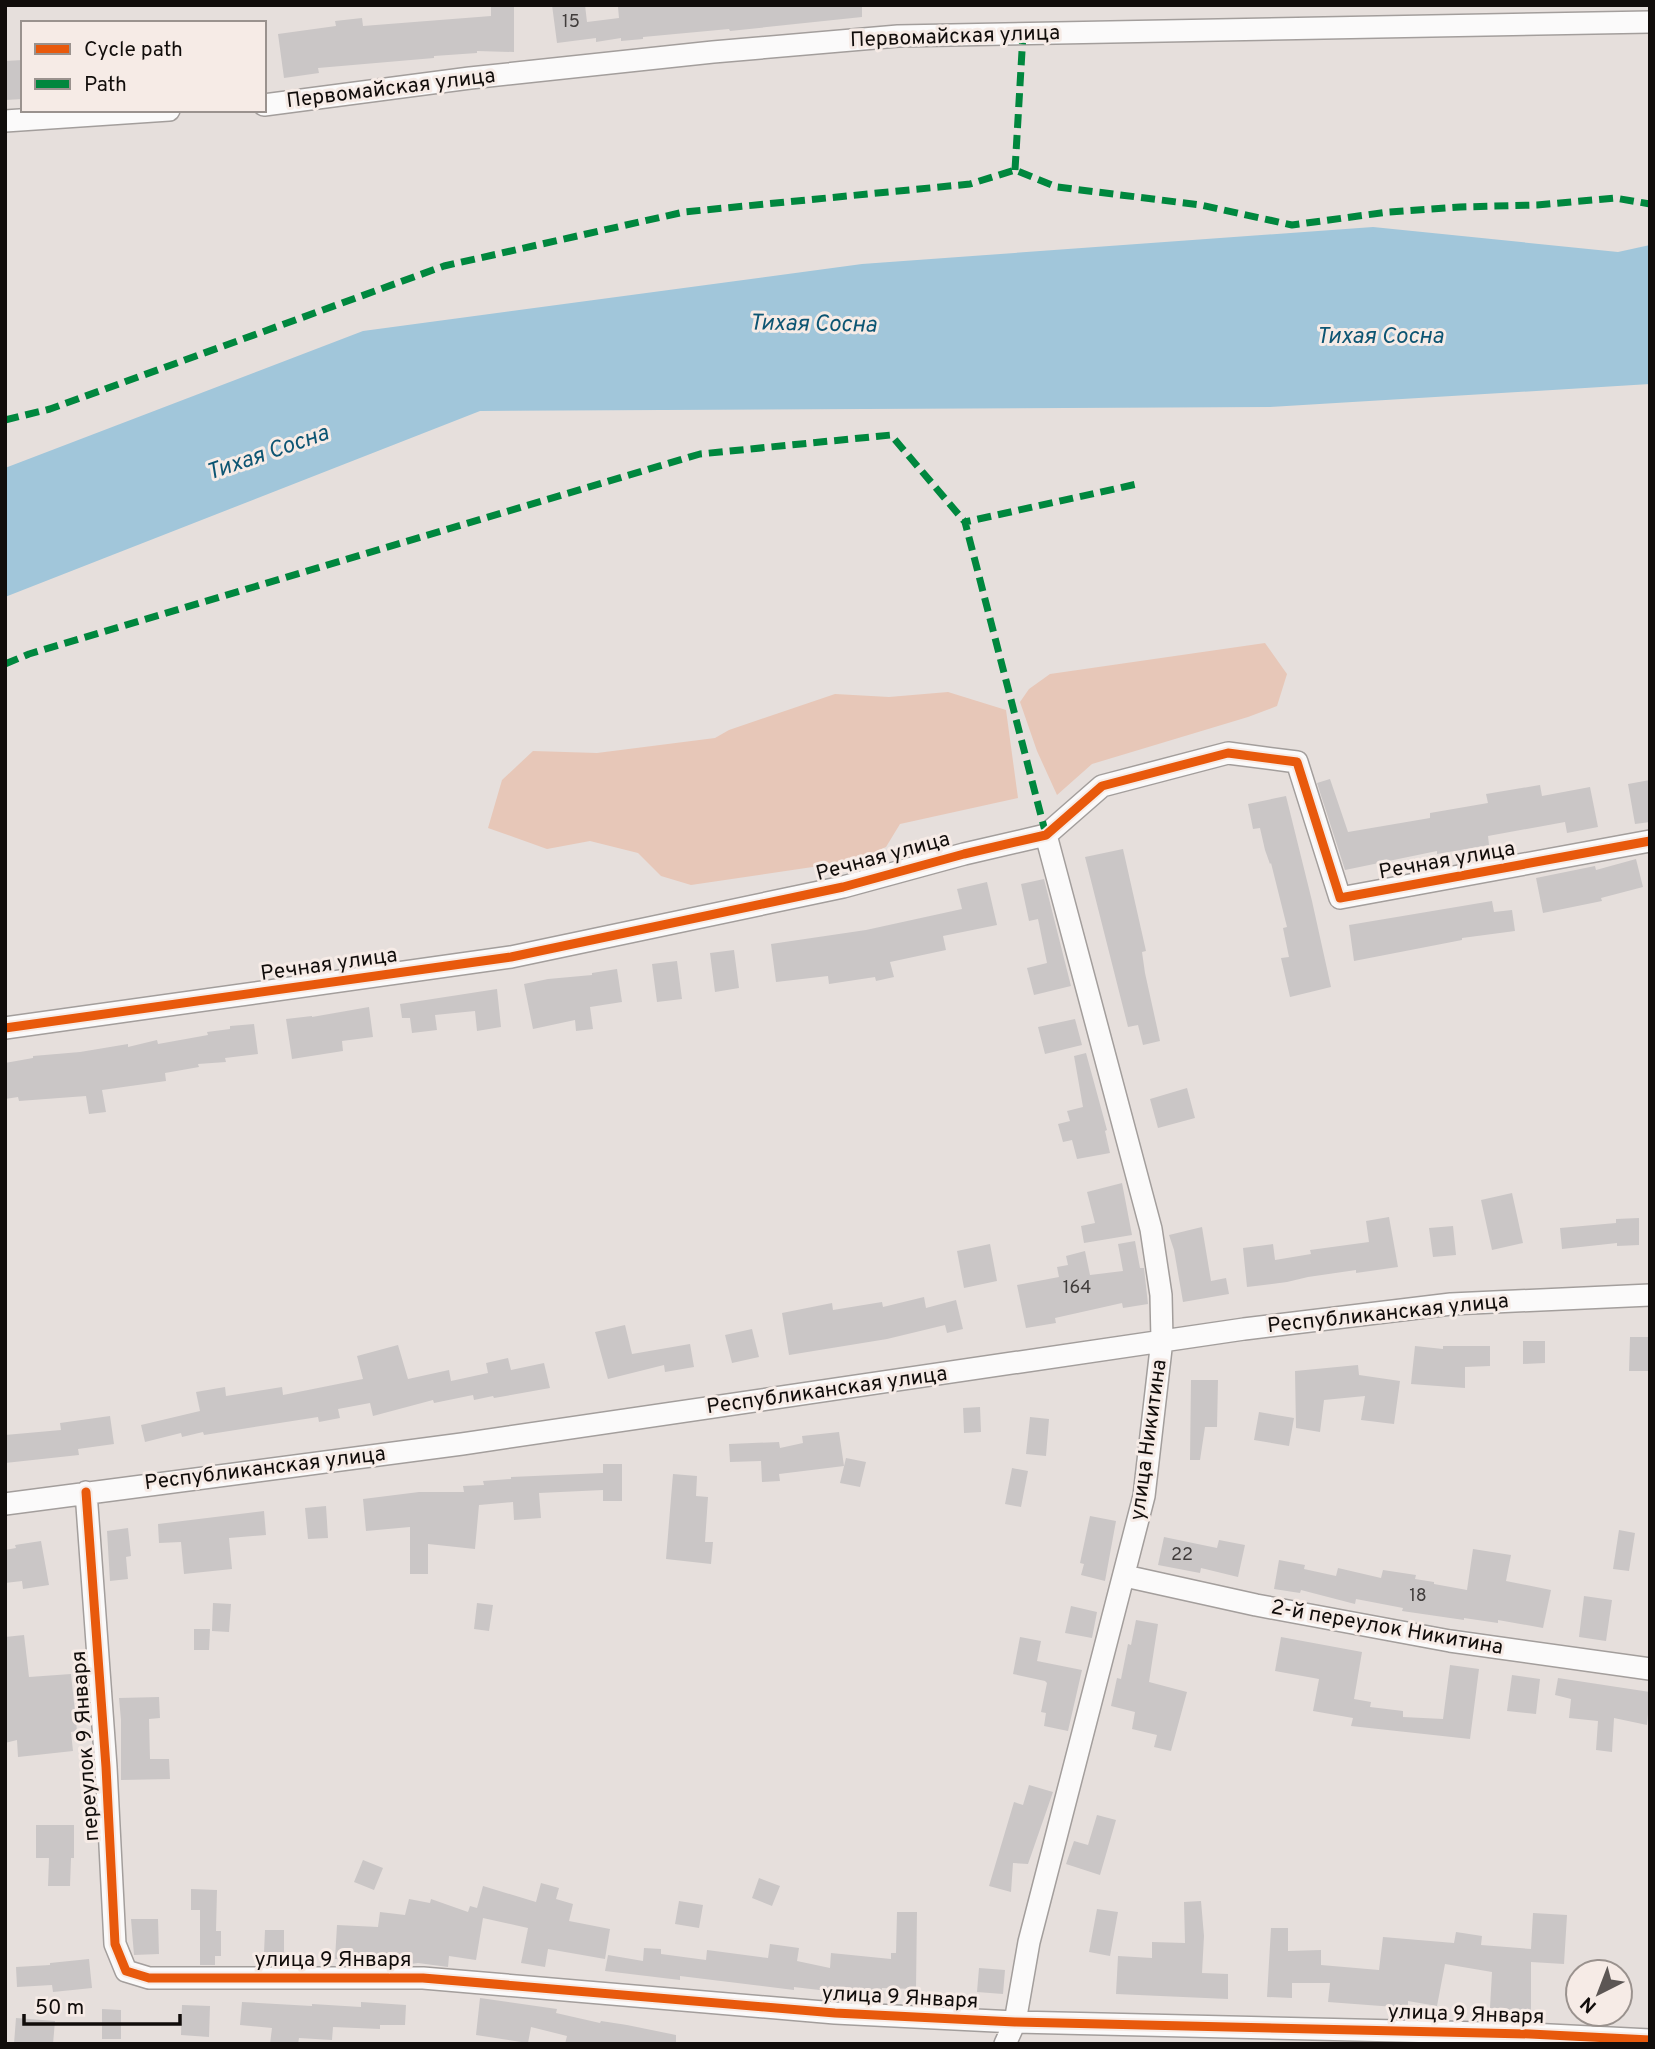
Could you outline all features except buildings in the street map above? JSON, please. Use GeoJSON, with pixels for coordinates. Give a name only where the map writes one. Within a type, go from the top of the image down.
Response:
{"type":"FeatureCollection","features":[{"type":"Feature","properties":{"kind":"street","name":"Первомайская улица"},"geometry":{"type":"LineString","coordinates":[[266,105],[483,76],[898,36],[1650,22]]}},
{"type":"Feature","properties":{"kind":"street"},"geometry":{"type":"LineString","coordinates":[[5,121],[139,112]]}},
{"type":"Feature","properties":{"kind":"street","name":"Речная улица"},"geometry":{"type":"LineString","coordinates":[[5,1028],[511,957],[843,887],[1046,835],[1102,786],[1228,753],[1297,762],[1340,898],[1650,841]]}},
{"type":"Feature","properties":{"kind":"street","name":"улица Никитина"},"geometry":{"type":"LineString","coordinates":[[1005,2044],[1015,2022],[1029,1942],[1144,1496],[1162,1340],[1161,1295],[1151,1229],[1046,835]]}},
{"type":"Feature","properties":{"kind":"street","name":"Республиканская улица"},"geometry":{"type":"LineString","coordinates":[[5,1504],[475,1442],[1162,1340],[1451,1304],[1650,1295]]}},
{"type":"Feature","properties":{"kind":"street","name":"переулок 9 Января"},"geometry":{"type":"LineString","coordinates":[[86,1492],[115,1944],[126,1971],[149,1978]]}},
{"type":"Feature","properties":{"kind":"street","name":"2-й переулок Никитина"},"geometry":{"type":"LineString","coordinates":[[1125,1576],[1256,1605],[1450,1641],[1650,1669]]}},
{"type":"Feature","properties":{"kind":"street","name":"улица 9 Января"},"geometry":{"type":"LineString","coordinates":[[149,1978],[423,1978],[835,2013],[1015,2022],[1531,2039],[1650,2040]]}},
{"type":"Feature","properties":{"kind":"shaded area"},"geometry":{"type":"Polygon","coordinates":[[[1265,643],[1287,674],[1277,706],[1092,764],[1057,795],[1037,751],[1020,702],[1029,689],[1050,674],[1265,643]]]}},
{"type":"Feature","properties":{"kind":"shaded area"},"geometry":{"type":"Polygon","coordinates":[[[948,692],[1006,710],[1018,798],[900,824],[886,847],[853,861],[691,885],[661,876],[638,853],[590,841],[547,849],[488,828],[502,780],[533,751],[597,753],[715,738],[729,730],[835,694],[889,697],[948,692]]]}},
{"type":"Feature","properties":{"kind":"water","name":"Тихая Сосна"},"geometry":{"type":"Polygon","coordinates":[[[1373,227],[1618,252],[1650,245],[1650,384],[1270,407],[480,411],[5,597],[5,468],[363,331],[862,264],[1373,227]]]}},
{"type":"Feature","properties":{"kind":"marked path"},"geometry":{"type":"LineString","coordinates":[[1015,170],[1023,34]]}},
{"type":"Feature","properties":{"kind":"marked path"},"geometry":{"type":"LineString","coordinates":[[5,420],[50,409],[444,266],[684,212],[970,184],[1015,170],[1057,187],[1201,205],[1292,225],[1388,212],[1460,207],[1537,205],[1615,198],[1650,204]]}},
{"type":"Feature","properties":{"kind":"marked path"},"geometry":{"type":"LineString","coordinates":[[5,664],[29,654],[700,454],[891,435],[965,522]]}},
{"type":"Feature","properties":{"kind":"marked path"},"geometry":{"type":"LineString","coordinates":[[1046,835],[965,522],[1137,484]]}},
{"type":"Feature","properties":{"kind":"cycle path"},"geometry":{"type":"LineString","coordinates":[[5,1028],[511,957],[843,887],[1046,835],[1102,786],[1228,753],[1297,762],[1340,898],[1650,841]]}},
{"type":"Feature","properties":{"kind":"cycle path"},"geometry":{"type":"LineString","coordinates":[[86,1492],[106,1767],[115,1944],[126,1971],[149,1978],[423,1978],[835,2013],[1015,2022],[1530,2034],[1650,2040]]}}]}
